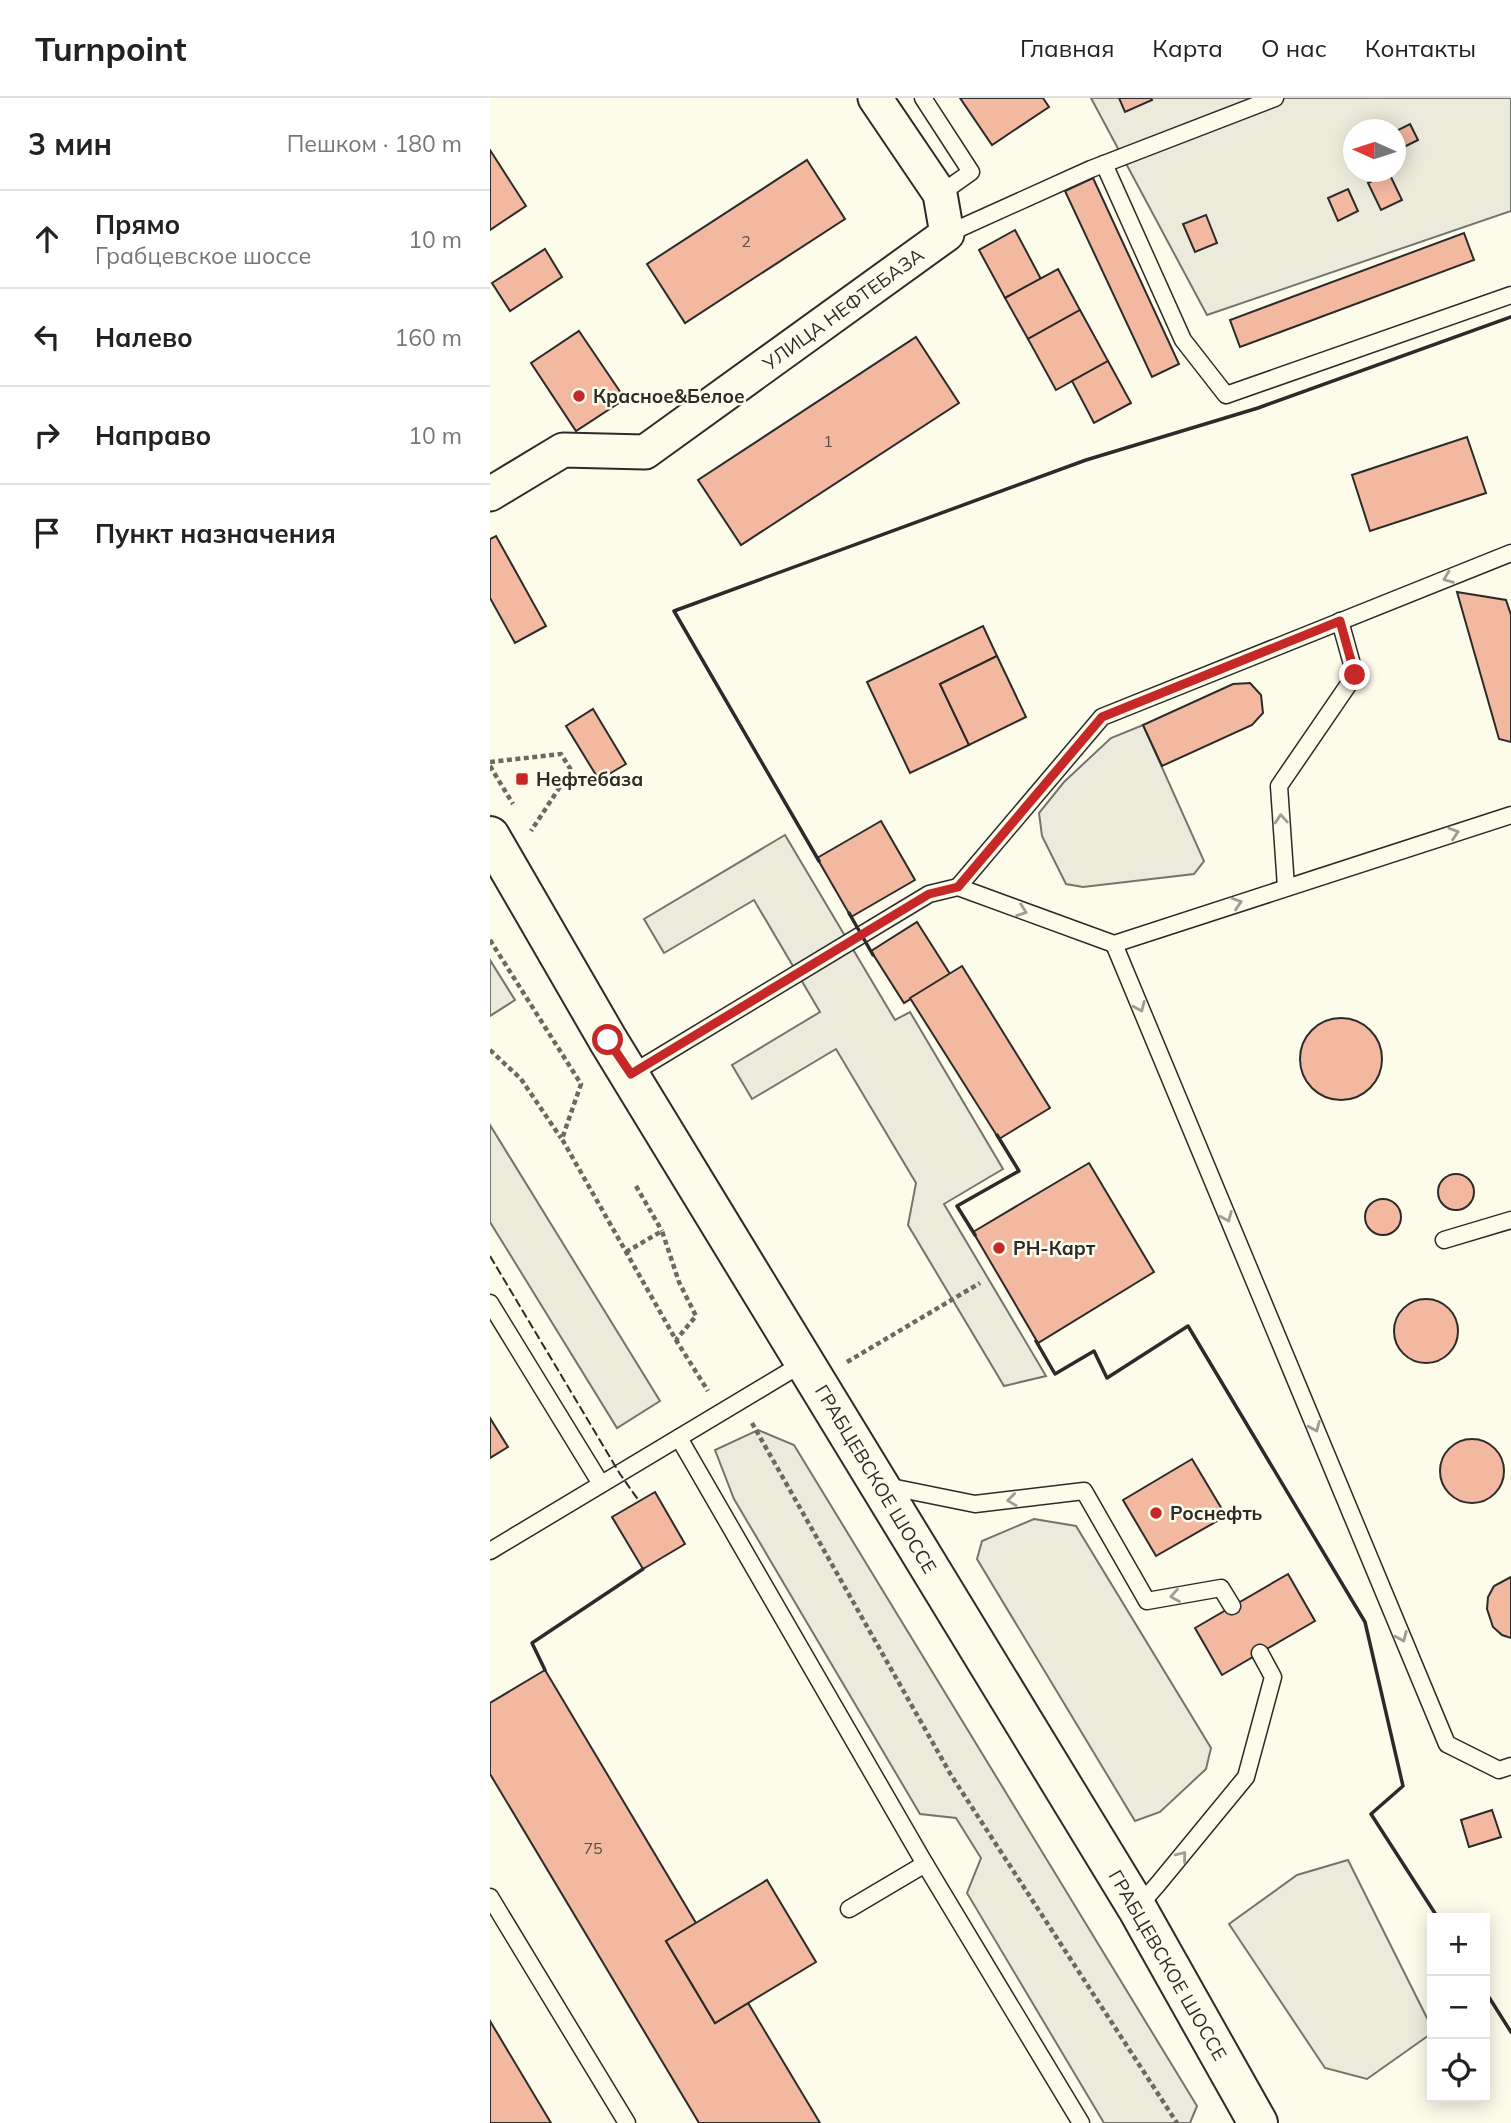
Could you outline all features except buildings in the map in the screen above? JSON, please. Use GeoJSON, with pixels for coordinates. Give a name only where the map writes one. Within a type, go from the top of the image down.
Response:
{"type":"FeatureCollection","features":[{"type":"Feature","properties":{"kind":"main road","name":"ГРАБЦЕВСКОЕ ШОССЕ"},"geometry":{"type":"LineString","coordinates":[[490,836],[631,1074],[1137,1908],[1258,2123]]}},
{"type":"Feature","properties":{"kind":"street"},"geometry":{"type":"LineString","coordinates":[[875,98],[940,194],[947,234]]}},
{"type":"Feature","properties":{"kind":"street","name":"УЛИЦА НЕФТЕБАЗА"},"geometry":{"type":"LineString","coordinates":[[490,494],[563,450],[645,452],[947,234]]}},
{"type":"Feature","properties":{"kind":"lane"},"geometry":{"type":"LineString","coordinates":[[923,98],[971,172],[940,194]]}},
{"type":"Feature","properties":{"kind":"lane"},"geometry":{"type":"LineString","coordinates":[[947,234],[1104,164],[1275,98]]}},
{"type":"Feature","properties":{"kind":"lane"},"geometry":{"type":"LineString","coordinates":[[1104,164],[1184,340],[1226,395],[1511,295]]}},
{"type":"Feature","properties":{"kind":"lane"},"geometry":{"type":"LineString","coordinates":[[958,887],[1102,717],[1511,552]]}},
{"type":"Feature","properties":{"kind":"lane"},"geometry":{"type":"LineString","coordinates":[[1286,887],[1279,786],[1355,675],[1340,621]]}},
{"type":"Feature","properties":{"kind":"lane"},"geometry":{"type":"LineString","coordinates":[[631,1074],[929,894],[958,887],[1114,944],[1511,815]]}},
{"type":"Feature","properties":{"kind":"lane"},"geometry":{"type":"LineString","coordinates":[[1114,944],[1447,1744],[1499,1770],[1511,1766]]}},
{"type":"Feature","properties":{"kind":"lane"},"geometry":{"type":"LineString","coordinates":[[1444,1240],[1511,1220]]}},
{"type":"Feature","properties":{"kind":"lane"},"geometry":{"type":"LineString","coordinates":[[490,1303],[601,1484]]}},
{"type":"Feature","properties":{"kind":"lane"},"geometry":{"type":"LineString","coordinates":[[490,1551],[805,1362]]}},
{"type":"Feature","properties":{"kind":"lane"},"geometry":{"type":"LineString","coordinates":[[678,1438],[925,1864],[1081,2123]]}},
{"type":"Feature","properties":{"kind":"lane"},"geometry":{"type":"LineString","coordinates":[[880,1485],[975,1504],[1084,1491],[1147,1601],[1221,1588],[1232,1606]]}},
{"type":"Feature","properties":{"kind":"lane"},"geometry":{"type":"LineString","coordinates":[[1137,1908],[1246,1777],[1273,1677],[1260,1653]]}},
{"type":"Feature","properties":{"kind":"lane"},"geometry":{"type":"LineString","coordinates":[[849,1909],[925,1864]]}},
{"type":"Feature","properties":{"kind":"lane"},"geometry":{"type":"LineString","coordinates":[[490,1897],[627,2123]]}},
{"type":"Feature","properties":{"kind":"path"},"geometry":{"type":"LineString","coordinates":[[490,762],[561,754],[571,770],[530,832]]}},
{"type":"Feature","properties":{"kind":"path"},"geometry":{"type":"LineString","coordinates":[[490,940],[582,1084],[562,1139]]}},
{"type":"Feature","properties":{"kind":"path"},"geometry":{"type":"LineString","coordinates":[[490,1050],[521,1079],[562,1139],[676,1340],[721,1412],[751,1421],[951,1775],[1177,2123]]}},
{"type":"Feature","properties":{"kind":"path"},"geometry":{"type":"LineString","coordinates":[[636,1186],[662,1231],[679,1282],[696,1316],[676,1340]]}},
{"type":"Feature","properties":{"kind":"path"},"geometry":{"type":"LineString","coordinates":[[626,1252],[662,1231]]}},
{"type":"Feature","properties":{"kind":"path"},"geometry":{"type":"LineString","coordinates":[[843,1364],[980,1283]]}},
{"type":"Feature","properties":{"kind":"shaded area"},"geometry":{"type":"Polygon","coordinates":[[[1091,98],[1511,98],[1511,211],[1207,315],[1091,98]]]}},
{"type":"Feature","properties":{"kind":"shaded area"},"geometry":{"type":"Polygon","coordinates":[[[1143,725],[1204,861],[1194,874],[1083,887],[1066,884],[1042,836],[1039,813],[1064,782],[1111,738],[1143,725]]]}},
{"type":"Feature","properties":{"kind":"shaded area"},"geometry":{"type":"Polygon","coordinates":[[[785,835],[895,1020],[910,1012],[1003,1169],[944,1204],[1046,1376],[1004,1386],[908,1225],[916,1183],[836,1049],[752,1099],[732,1065],[820,1012],[754,900],[664,953],[644,919],[785,835]]]}},
{"type":"Feature","properties":{"kind":"shaded area"},"geometry":{"type":"Polygon","coordinates":[[[490,960],[515,1000],[490,1016],[490,960]]]}},
{"type":"Feature","properties":{"kind":"shaded area"},"geometry":{"type":"Polygon","coordinates":[[[490,1125],[660,1401],[617,1428],[490,1222],[490,1125]]]}},
{"type":"Feature","properties":{"kind":"shaded area"},"geometry":{"type":"Polygon","coordinates":[[[758,1430],[794,1445],[1197,2106],[1190,2123],[1104,2123],[967,1893],[981,1858],[956,1818],[920,1814],[734,1499],[715,1450],[758,1430]]]}},
{"type":"Feature","properties":{"kind":"shaded area"},"geometry":{"type":"Polygon","coordinates":[[[1034,1519],[1076,1526],[1211,1748],[1206,1769],[1160,1812],[1135,1821],[977,1559],[982,1541],[1034,1519]]]}},
{"type":"Feature","properties":{"kind":"shaded area"},"geometry":{"type":"Polygon","coordinates":[[[1348,1860],[1427,2018],[1427,2037],[1367,2079],[1325,2068],[1229,1924],[1297,1875],[1348,1860]]]}},
{"type":"Feature","properties":{"kind":"fence"},"geometry":{"type":"LineString","coordinates":[[490,1256],[620,1474],[639,1501]]}},
{"type":"Feature","properties":{"kind":"wall"},"geometry":{"type":"LineString","coordinates":[[819,861],[674,611],[1086,460],[1258,408],[1511,317]]}},
{"type":"Feature","properties":{"kind":"wall"},"geometry":{"type":"LineString","coordinates":[[849,913],[873,955]]}},
{"type":"Feature","properties":{"kind":"wall"},"geometry":{"type":"LineString","coordinates":[[975,1235],[957,1206],[1019,1171],[997,1135]]}},
{"type":"Feature","properties":{"kind":"wall"},"geometry":{"type":"LineString","coordinates":[[1036,1341],[1055,1374],[1094,1351],[1107,1378],[1188,1326],[1365,1622],[1403,1786],[1371,1814],[1435,1913]]}},
{"type":"Feature","properties":{"kind":"wall"},"geometry":{"type":"LineString","coordinates":[[545,1670],[532,1643],[643,1569]]}},
{"type":"Feature","properties":{"kind":"wall"},"geometry":{"type":"LineString","coordinates":[[1490,1999],[1511,2032]]}},
{"type":"Feature","properties":{"kind":"place","name":"Красное&Белое"},"geometry":{"type":"Point","coordinates":[579,396]}},
{"type":"Feature","properties":{"kind":"place","name":"Нефтебаза"},"geometry":{"type":"Point","coordinates":[522,779]}},
{"type":"Feature","properties":{"kind":"place","name":"РН-Карт"},"geometry":{"type":"Point","coordinates":[999,1248]}},
{"type":"Feature","properties":{"kind":"place","name":"Роснефть"},"geometry":{"type":"Point","coordinates":[1156,1513]}},
{"type":"Feature","properties":{"kind":"route"},"geometry":{"type":"LineString","coordinates":[[608,1040],[631,1074],[929,894],[958,887],[1102,717],[1340,621],[1355,675]]}}]}
